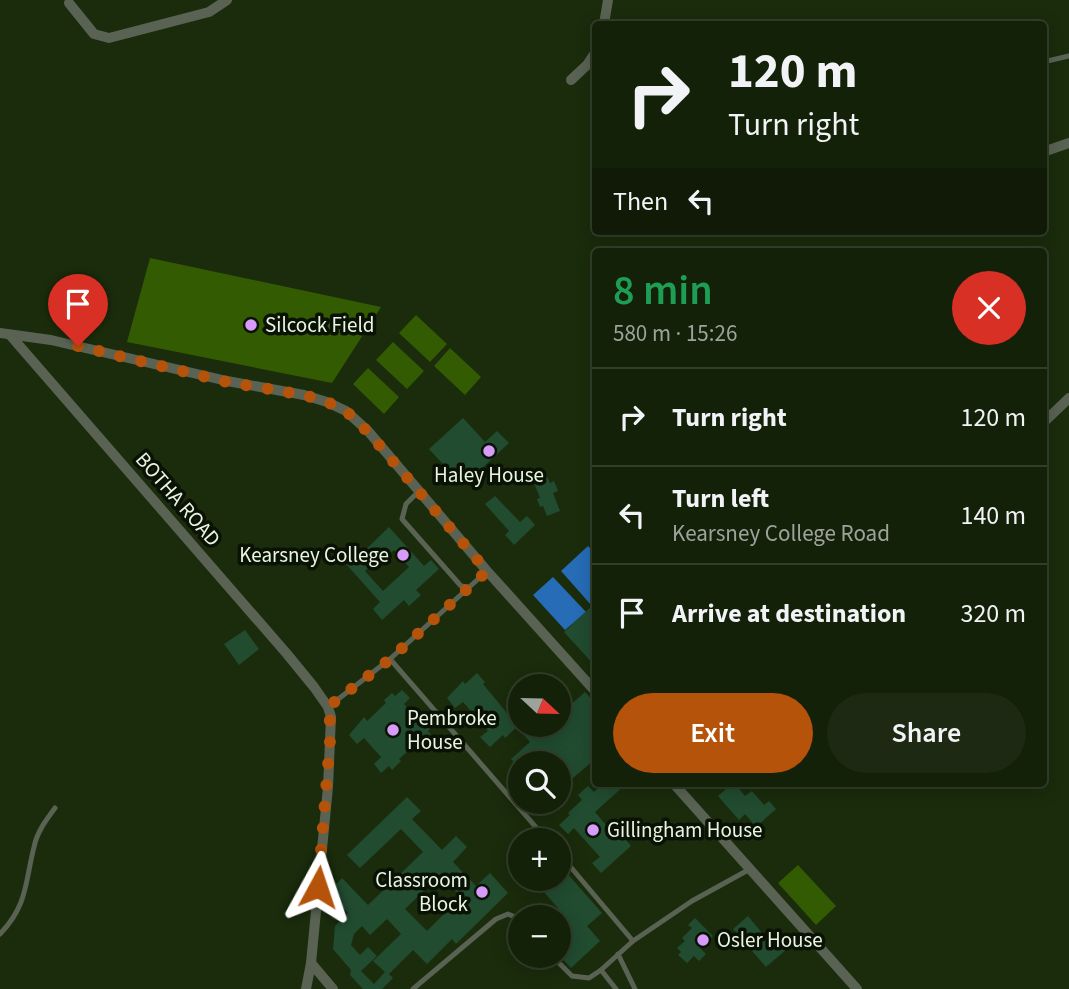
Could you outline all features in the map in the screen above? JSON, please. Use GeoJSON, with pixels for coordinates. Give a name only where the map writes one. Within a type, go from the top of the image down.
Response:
{"type":"FeatureCollection","features":[{"type":"Feature","properties":{"kind":"street"},"geometry":{"type":"LineString","coordinates":[[69,3],[94,34],[109,38],[209,12],[227,0]]}},
{"type":"Feature","properties":{"kind":"street"},"geometry":{"type":"LineString","coordinates":[[604,21],[608,0]]}},
{"type":"Feature","properties":{"kind":"street"},"geometry":{"type":"LineString","coordinates":[[571,80],[592,58]]}},
{"type":"Feature","properties":{"kind":"street"},"geometry":{"type":"LineString","coordinates":[[1047,151],[1069,143]]}},
{"type":"Feature","properties":{"kind":"street"},"geometry":{"type":"LineString","coordinates":[[5,334],[51,340],[227,382],[304,395],[346,411],[368,432],[592,688]]}},
{"type":"Feature","properties":{"kind":"street","name":"BOTHA ROAD"},"geometry":{"type":"LineString","coordinates":[[5,334],[333,704]]}},
{"type":"Feature","properties":{"kind":"street"},"geometry":{"type":"LineString","coordinates":[[1047,419],[1069,398]]}},
{"type":"Feature","properties":{"kind":"street"},"geometry":{"type":"LineString","coordinates":[[306,989],[311,963],[333,704]]}},
{"type":"Feature","properties":{"kind":"street"},"geometry":{"type":"LineString","coordinates":[[677,787],[857,989]]}},
{"type":"Feature","properties":{"kind":"street"},"geometry":{"type":"LineString","coordinates":[[311,963],[334,989]]}},
{"type":"Feature","properties":{"kind":"lane"},"geometry":{"type":"LineString","coordinates":[[1047,61],[1069,56]]}},
{"type":"Feature","properties":{"kind":"lane"},"geometry":{"type":"LineString","coordinates":[[419,491],[406,504],[402,519],[461,586],[464,588],[471,585]]}},
{"type":"Feature","properties":{"kind":"lane"},"geometry":{"type":"LineString","coordinates":[[333,704],[390,659],[487,571]]}},
{"type":"Feature","properties":{"kind":"lane"},"geometry":{"type":"LineString","coordinates":[[390,659],[537,828]]}},
{"type":"Feature","properties":{"kind":"lane"},"geometry":{"type":"LineString","coordinates":[[0,934],[22,901],[38,833],[55,807]]}},
{"type":"Feature","properties":{"kind":"lane"},"geometry":{"type":"LineString","coordinates":[[571,867],[634,941]]}},
{"type":"Feature","properties":{"kind":"lane"},"geometry":{"type":"LineString","coordinates":[[564,968],[572,976],[589,978],[634,941],[692,901],[750,869]]}},
{"type":"Feature","properties":{"kind":"lane"},"geometry":{"type":"LineString","coordinates":[[413,989],[496,919],[508,915]]}},
{"type":"Feature","properties":{"kind":"lane"},"geometry":{"type":"LineString","coordinates":[[618,954],[635,989]]}},
{"type":"Feature","properties":{"kind":"lane"},"geometry":{"type":"LineString","coordinates":[[601,970],[616,989]]}},
{"type":"Feature","properties":{"kind":"green space","name":"Silcock Field"},"geometry":{"type":"Polygon","coordinates":[[[150,258],[381,307],[332,383],[127,342],[150,258]]]}},
{"type":"Feature","properties":{"kind":"green space"},"geometry":{"type":"Polygon","coordinates":[[[416,315],[447,344],[430,362],[399,333],[416,315]]]}},
{"type":"Feature","properties":{"kind":"green space"},"geometry":{"type":"Polygon","coordinates":[[[393,342],[424,371],[407,389],[376,360],[393,342]]]}},
{"type":"Feature","properties":{"kind":"green space"},"geometry":{"type":"Polygon","coordinates":[[[450,348],[481,377],[465,395],[434,366],[450,348]]]}},
{"type":"Feature","properties":{"kind":"green space"},"geometry":{"type":"Polygon","coordinates":[[[368,368],[399,397],[384,414],[353,384],[368,368]]]}},
{"type":"Feature","properties":{"kind":"green space"},"geometry":{"type":"Polygon","coordinates":[[[798,865],[836,906],[816,925],[778,883],[798,865]]]}},
{"type":"Feature","properties":{"kind":"water"},"geometry":{"type":"Polygon","coordinates":[[[588,546],[592,550],[592,606],[561,571],[588,546]]]}},
{"type":"Feature","properties":{"kind":"water"},"geometry":{"type":"Polygon","coordinates":[[[553,577],[586,612],[565,630],[533,595],[553,577]]]}},
{"type":"Feature","properties":{"kind":"building","name":"Haley House"},"geometry":{"type":"Polygon","coordinates":[[[463,418],[485,442],[497,431],[509,443],[463,486],[429,449],[463,418]]]}},
{"type":"Feature","properties":{"kind":"building"},"geometry":{"type":"Polygon","coordinates":[[[545,472],[550,483],[554,481],[558,491],[553,493],[560,511],[547,516],[543,506],[540,507],[537,499],[540,498],[532,478],[545,472]]]}},
{"type":"Feature","properties":{"kind":"building","name":"Haley House"},"geometry":{"type":"Polygon","coordinates":[[[495,496],[520,522],[527,516],[535,525],[514,545],[505,535],[509,531],[485,504],[495,496]]]}},
{"type":"Feature","properties":{"kind":"building"},"geometry":{"type":"Polygon","coordinates":[[[389,527],[424,566],[431,560],[439,569],[416,590],[421,595],[409,606],[404,600],[382,620],[373,609],[380,602],[346,564],[354,556],[356,559],[389,527]],[[394,550],[380,563],[377,560],[365,571],[383,591],[409,567],[394,550]]]}},
{"type":"Feature","properties":{"kind":"building"},"geometry":{"type":"Polygon","coordinates":[[[592,606],[592,663],[564,632],[592,606]]]}},
{"type":"Feature","properties":{"kind":"building"},"geometry":{"type":"Polygon","coordinates":[[[245,630],[259,649],[239,665],[224,644],[245,630]]]}},
{"type":"Feature","properties":{"kind":"building"},"geometry":{"type":"Polygon","coordinates":[[[477,673],[485,682],[483,684],[508,712],[508,735],[505,738],[503,735],[490,747],[480,737],[488,731],[463,702],[455,708],[447,698],[463,681],[465,684],[477,673]]]}},
{"type":"Feature","properties":{"kind":"building","name":"Pembroke House"},"geometry":{"type":"Polygon","coordinates":[[[402,690],[410,698],[404,704],[421,723],[428,718],[434,725],[428,731],[431,735],[422,743],[420,740],[399,759],[401,761],[392,770],[389,766],[381,773],[374,764],[381,757],[364,738],[357,744],[349,735],[364,717],[367,721],[386,703],[384,700],[392,693],[395,696],[402,690]]]}},
{"type":"Feature","properties":{"kind":"building"},"geometry":{"type":"Polygon","coordinates":[[[585,692],[592,700],[592,762],[571,780],[571,751],[520,751],[530,742],[526,737],[571,737],[571,704],[585,692]]]}},
{"type":"Feature","properties":{"kind":"building","name":"Gillingham House"},"geometry":{"type":"Polygon","coordinates":[[[588,786],[594,792],[600,787],[623,787],[595,812],[618,839],[622,835],[631,846],[601,873],[592,863],[600,857],[574,828],[571,831],[571,828],[562,828],[559,825],[582,800],[578,795],[588,786]]]}},
{"type":"Feature","properties":{"kind":"building"},"geometry":{"type":"Polygon","coordinates":[[[728,787],[738,787],[745,796],[752,791],[764,805],[769,801],[776,809],[756,827],[745,814],[739,820],[718,796],[728,787]]]}},
{"type":"Feature","properties":{"kind":"building","name":"Classroom Block"},"geometry":{"type":"Polygon","coordinates":[[[407,797],[421,811],[412,819],[442,850],[456,836],[467,847],[453,862],[476,886],[490,873],[508,893],[456,944],[452,939],[427,964],[413,950],[389,974],[393,978],[382,989],[363,989],[333,949],[335,926],[348,913],[329,892],[342,878],[368,905],[423,852],[401,829],[360,868],[347,855],[407,797]],[[440,875],[405,909],[427,931],[461,897],[440,875]],[[387,919],[370,935],[362,926],[354,934],[351,945],[360,955],[368,947],[377,956],[361,971],[374,984],[385,972],[373,961],[401,934],[387,919]]]}},
{"type":"Feature","properties":{"kind":"building"},"geometry":{"type":"Polygon","coordinates":[[[571,878],[602,913],[587,926],[600,941],[571,968],[571,905],[555,905],[543,891],[571,891],[571,878]]]}},
{"type":"Feature","properties":{"kind":"building"},"geometry":{"type":"Polygon","coordinates":[[[748,916],[766,938],[772,932],[787,949],[766,967],[733,929],[748,916]]]}},
{"type":"Feature","properties":{"kind":"building","name":"Osler House"},"geometry":{"type":"Polygon","coordinates":[[[695,918],[713,936],[700,948],[706,954],[699,961],[694,956],[687,963],[678,955],[681,952],[677,948],[685,941],[682,938],[692,928],[688,925],[695,918]]]}},
{"type":"Feature","properties":{"kind":"place","name":"Silcock Field"},"geometry":{"type":"Point","coordinates":[251,325]}},
{"type":"Feature","properties":{"kind":"place","name":"Haley House"},"geometry":{"type":"Point","coordinates":[489,451]}},
{"type":"Feature","properties":{"kind":"place","name":"Kearsney College"},"geometry":{"type":"Point","coordinates":[403,555]}},
{"type":"Feature","properties":{"kind":"place","name":"Pembroke House"},"geometry":{"type":"Point","coordinates":[393,730]}},
{"type":"Feature","properties":{"kind":"place","name":"Gillingham House"},"geometry":{"type":"Point","coordinates":[593,830]}},
{"type":"Feature","properties":{"kind":"place","name":"Classroom Block"},"geometry":{"type":"Point","coordinates":[482,892]}},
{"type":"Feature","properties":{"kind":"place","name":"Osler House"},"geometry":{"type":"Point","coordinates":[703,940]}},
{"type":"Feature","properties":{"kind":"route"},"geometry":{"type":"LineString","coordinates":[[78,346],[227,382],[304,395],[346,411],[368,432],[487,571],[390,659],[328,707],[331,729],[328,787],[318,887]]}}]}
